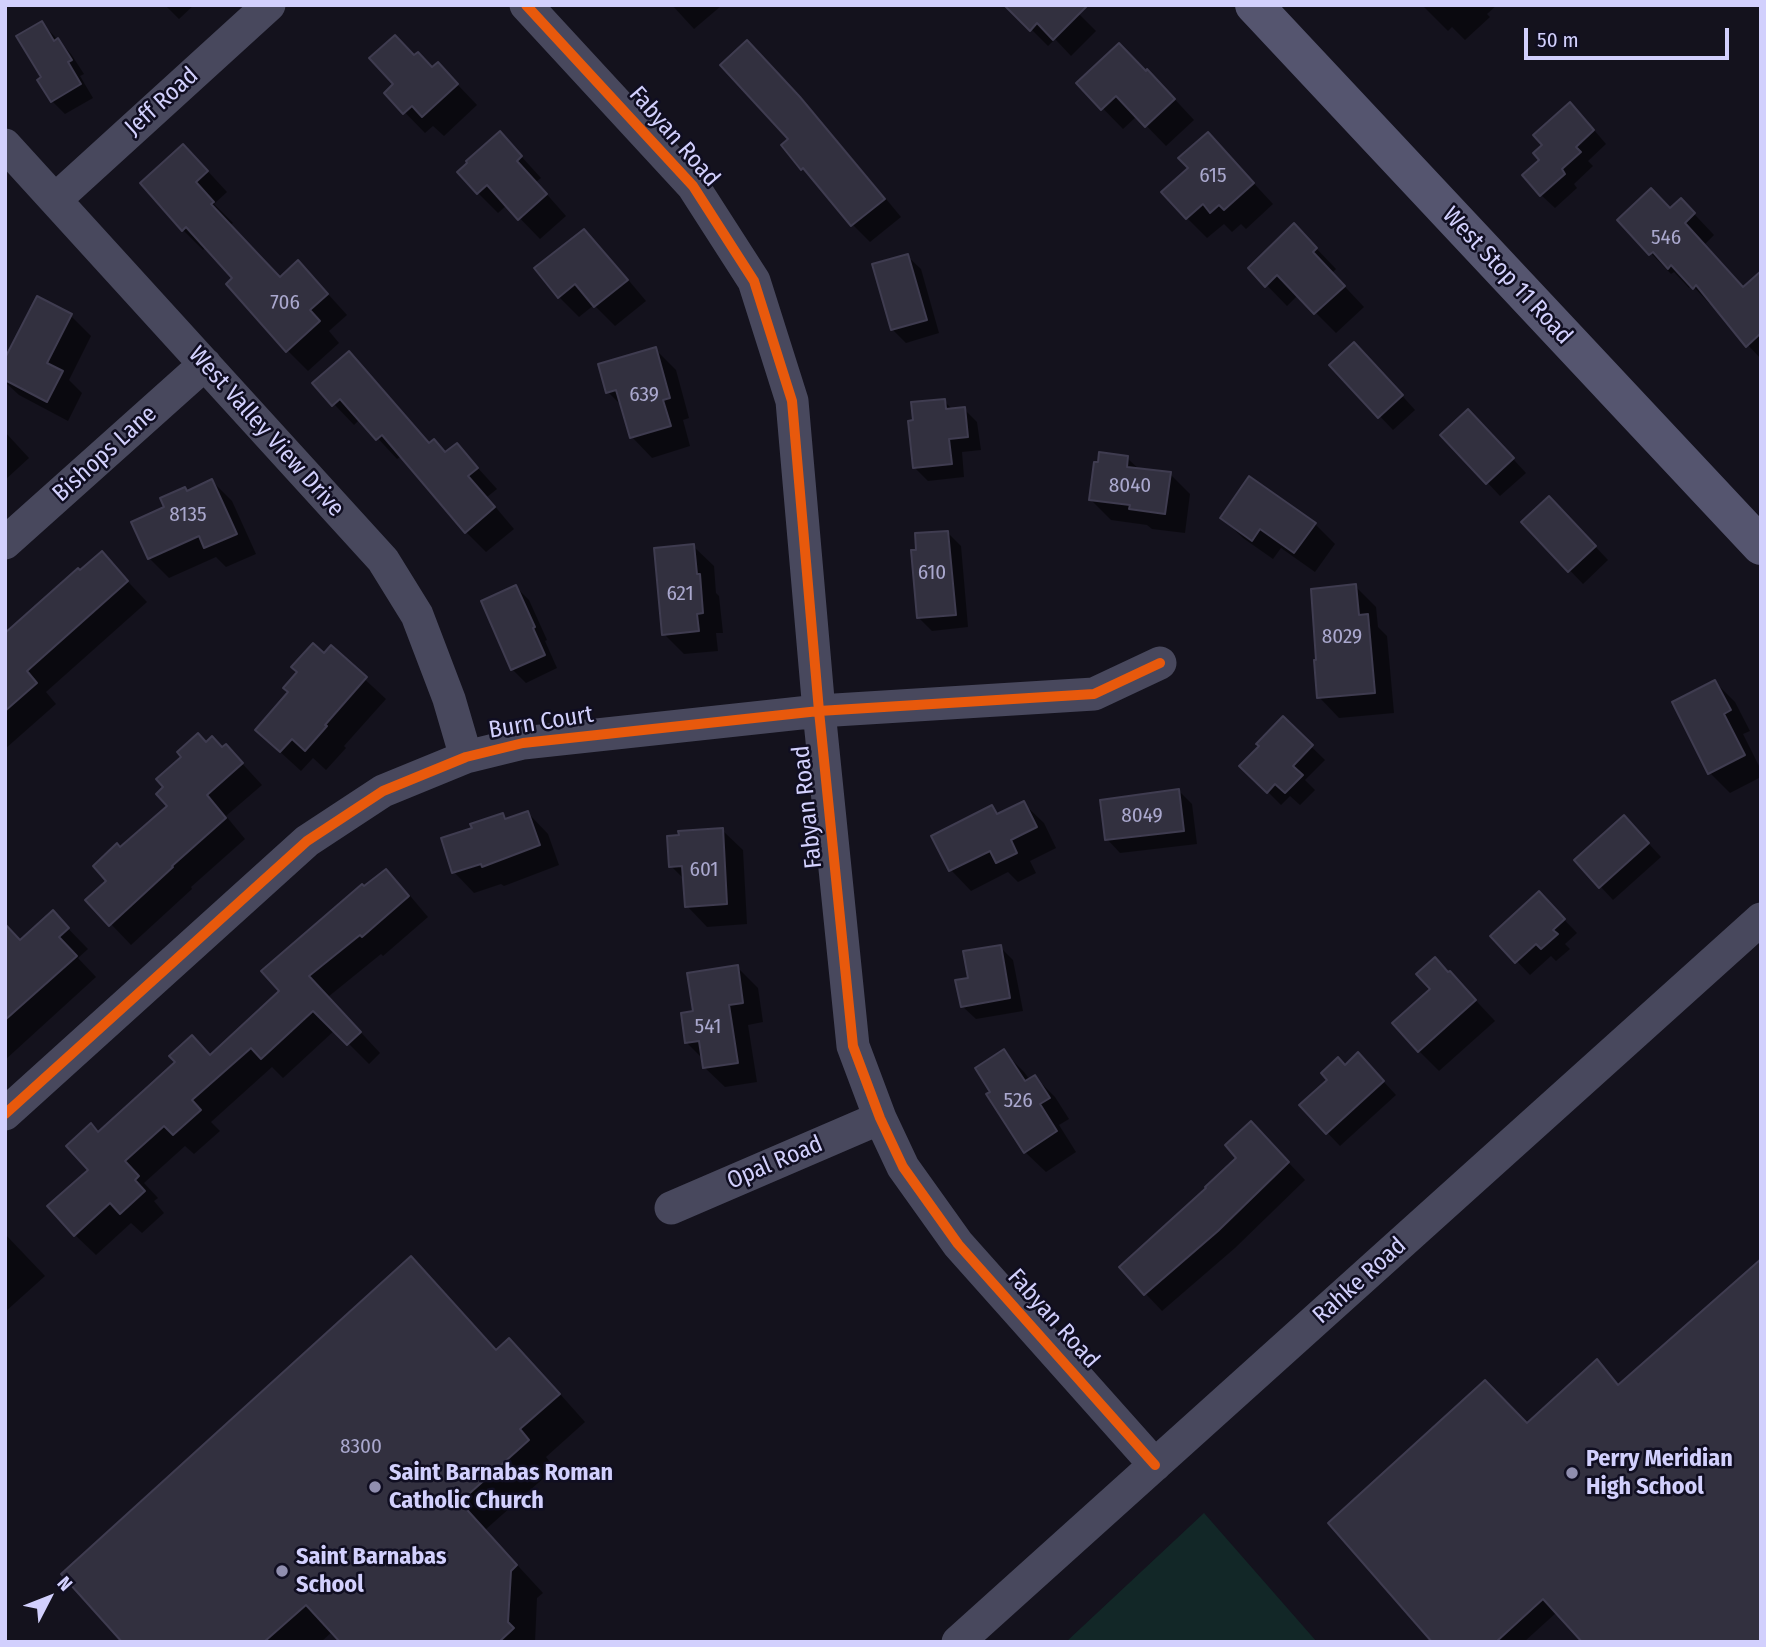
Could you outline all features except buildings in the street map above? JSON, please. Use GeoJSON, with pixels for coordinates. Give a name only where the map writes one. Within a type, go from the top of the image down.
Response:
{"type":"FeatureCollection","features":[{"type":"Feature","properties":{"kind":"main road","name":"West Stop 11 Road"},"geometry":{"type":"LineString","coordinates":[[1254,5],[1761,546]]}},
{"type":"Feature","properties":{"kind":"street","name":"Jeff Road"},"geometry":{"type":"LineString","coordinates":[[56,199],[268,5]]}},
{"type":"Feature","properties":{"kind":"street","name":"Fabyan Road"},"geometry":{"type":"LineString","coordinates":[[526,5],[693,186],[754,281],[792,401],[819,710],[853,1046],[880,1118],[903,1167],[958,1244],[1155,1465]]}},
{"type":"Feature","properties":{"kind":"street","name":"West Valley View Drive"},"geometry":{"type":"LineString","coordinates":[[5,145],[383,560],[417,615],[449,699],[466,757]]}},
{"type":"Feature","properties":{"kind":"street","name":"Bishops Lane"},"geometry":{"type":"LineString","coordinates":[[5,543],[205,364]]}},
{"type":"Feature","properties":{"kind":"street","name":"Burn Court"},"geometry":{"type":"LineString","coordinates":[[5,1114],[307,841],[383,791],[466,757],[523,743],[819,710],[1094,694],[1160,663]]}},
{"type":"Feature","properties":{"kind":"street","name":"Rahke Road"},"geometry":{"type":"LineString","coordinates":[[958,1642],[1761,919]]}},
{"type":"Feature","properties":{"kind":"street","name":"Opal Road"},"geometry":{"type":"LineString","coordinates":[[671,1208],[880,1118]]}},
{"type":"Feature","properties":{"kind":"green space"},"geometry":{"type":"Polygon","coordinates":[[[1204,1513],[1317,1642],[1066,1642],[1204,1513]]]}},
{"type":"Feature","properties":{"kind":"cycle path"},"geometry":{"type":"LineString","coordinates":[[526,5],[693,186],[754,281],[792,401],[819,711],[853,1046],[880,1118],[903,1167],[958,1244],[1155,1465]]}},
{"type":"Feature","properties":{"kind":"cycle path"},"geometry":{"type":"LineString","coordinates":[[5,1114],[307,841],[383,791],[466,757],[523,743],[819,711],[1094,694],[1160,663]]}},
{"type":"Feature","properties":{"kind":"place","name":"Perry Meridian High School"},"geometry":{"type":"Point","coordinates":[1572,1473]}},
{"type":"Feature","properties":{"kind":"place","name":"Saint Barnabas Roman Catholic Church"},"geometry":{"type":"Point","coordinates":[375,1487]}},
{"type":"Feature","properties":{"kind":"place","name":"Saint Barnabas School"},"geometry":{"type":"Point","coordinates":[282,1571]}}]}
